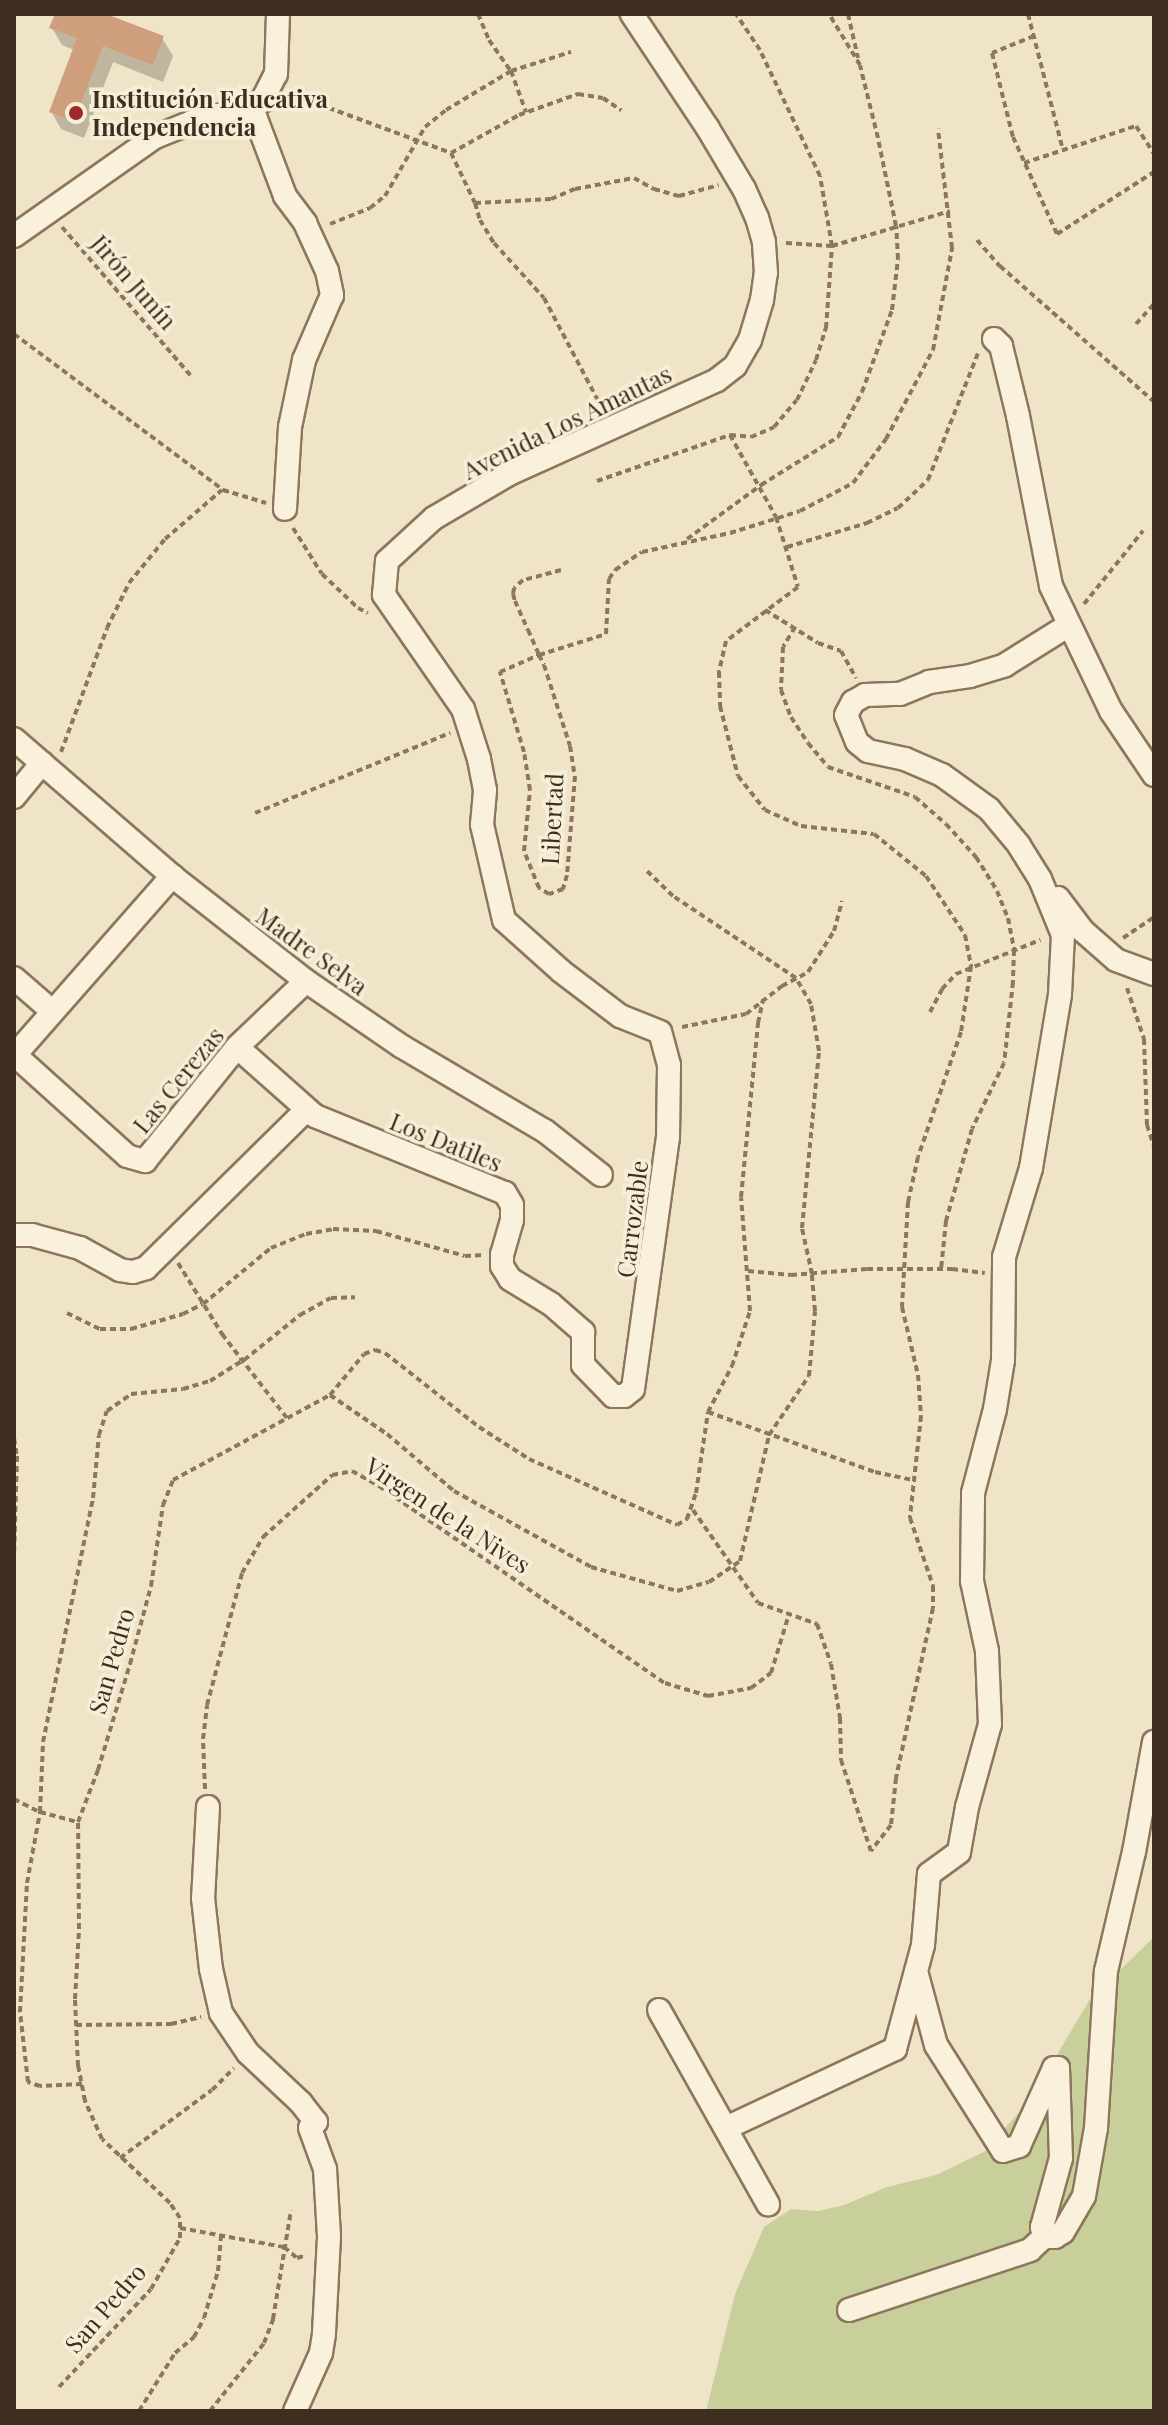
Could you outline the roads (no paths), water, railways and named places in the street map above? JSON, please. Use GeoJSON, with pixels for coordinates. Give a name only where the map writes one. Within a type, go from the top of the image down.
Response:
{"type":"FeatureCollection","features":[{"type":"Feature","properties":{"kind":"street"},"geometry":{"type":"LineString","coordinates":[[14,236],[155,137],[192,122],[252,108],[262,101],[276,74],[278,14]]}},
{"type":"Feature","properties":{"kind":"street","name":"Avenida Los Amautas"},"geometry":{"type":"LineString","coordinates":[[632,14],[737,176],[764,242],[766,273],[750,340],[735,366],[717,380],[509,474],[434,518],[387,561],[384,595],[445,678],[463,709],[479,759],[485,790],[482,825],[504,920],[561,971],[620,1016],[660,1032]]}},
{"type":"Feature","properties":{"kind":"street"},"geometry":{"type":"LineString","coordinates":[[252,108],[285,196],[309,233],[327,271],[332,295],[304,360],[290,427],[285,509]]}},
{"type":"Feature","properties":{"kind":"street"},"geometry":{"type":"LineString","coordinates":[[994,339],[1001,346],[1015,402],[1051,586],[1111,711],[1154,775]]}},
{"type":"Feature","properties":{"kind":"street"},"geometry":{"type":"LineString","coordinates":[[1069,625],[1005,665],[970,676],[929,682],[900,694],[865,695],[853,702],[846,715],[857,742],[868,751],[905,759],[942,775],[989,809],[1083,931],[1110,955],[1154,974]]}},
{"type":"Feature","properties":{"kind":"street","name":"Madre Selva"},"geometry":{"type":"LineString","coordinates":[[14,739],[172,876],[306,981],[401,1046],[545,1131],[601,1175]]}},
{"type":"Feature","properties":{"kind":"street"},"geometry":{"type":"LineString","coordinates":[[14,797],[47,768]]}},
{"type":"Feature","properties":{"kind":"street"},"geometry":{"type":"LineString","coordinates":[[726,2128],[895,2049],[923,1945],[929,1874],[959,1852],[967,1807],[990,1724],[987,1651],[972,1581],[973,1493],[995,1409],[1003,1360],[1004,1275],[1015,1214],[1031,1168],[1048,1073],[1049,1046],[1060,994],[1063,935],[1040,879],[1019,845]]}},
{"type":"Feature","properties":{"kind":"street"},"geometry":{"type":"LineString","coordinates":[[15,1056],[172,876]]}},
{"type":"Feature","properties":{"kind":"street"},"geometry":{"type":"LineString","coordinates":[[14,978],[52,1011]]}},
{"type":"Feature","properties":{"kind":"street","name":"Las Cerezas"},"geometry":{"type":"LineString","coordinates":[[15,1056],[127,1156],[145,1161],[237,1047],[306,981]]}},
{"type":"Feature","properties":{"kind":"street","name":"Carrozable"},"geometry":{"type":"LineString","coordinates":[[502,1254],[502,1266],[510,1279],[551,1304],[583,1332],[583,1365],[613,1396],[624,1396],[633,1389],[653,1266],[668,1138],[669,1065],[660,1032]]}},
{"type":"Feature","properties":{"kind":"street","name":"Los Datiles"},"geometry":{"type":"LineString","coordinates":[[237,1047],[306,1110],[505,1193],[512,1205],[512,1220],[502,1254]]}},
{"type":"Feature","properties":{"kind":"street"},"geometry":{"type":"LineString","coordinates":[[14,1235],[32,1235],[80,1248],[120,1270],[133,1272],[146,1268],[306,1110]]}},
{"type":"Feature","properties":{"kind":"street"},"geometry":{"type":"LineString","coordinates":[[1044,2237],[1051,2239],[1063,2232],[1084,2196],[1096,2128],[1106,1971],[1134,1852],[1154,1742]]}},
{"type":"Feature","properties":{"kind":"street"},"geometry":{"type":"LineString","coordinates":[[208,1807],[203,1898],[211,1969],[221,2013],[248,2053],[301,2103],[316,2122],[310,2128],[326,2178],[329,2249],[324,2334],[321,2353],[295,2411]]}},
{"type":"Feature","properties":{"kind":"street"},"geometry":{"type":"LineString","coordinates":[[916,1970],[936,2045],[1003,2151],[1019,2146],[1054,2068],[1058,2068],[1061,2158],[1042,2227],[1044,2237]]}},
{"type":"Feature","properties":{"kind":"street"},"geometry":{"type":"LineString","coordinates":[[659,2010],[768,2204]]}},
{"type":"Feature","properties":{"kind":"street"},"geometry":{"type":"LineString","coordinates":[[849,2310],[1030,2250],[1044,2237]]}},
{"type":"Feature","properties":{"kind":"place","name":"Institución Educativa Independencia"},"geometry":{"type":"Point","coordinates":[76,113]}}]}
